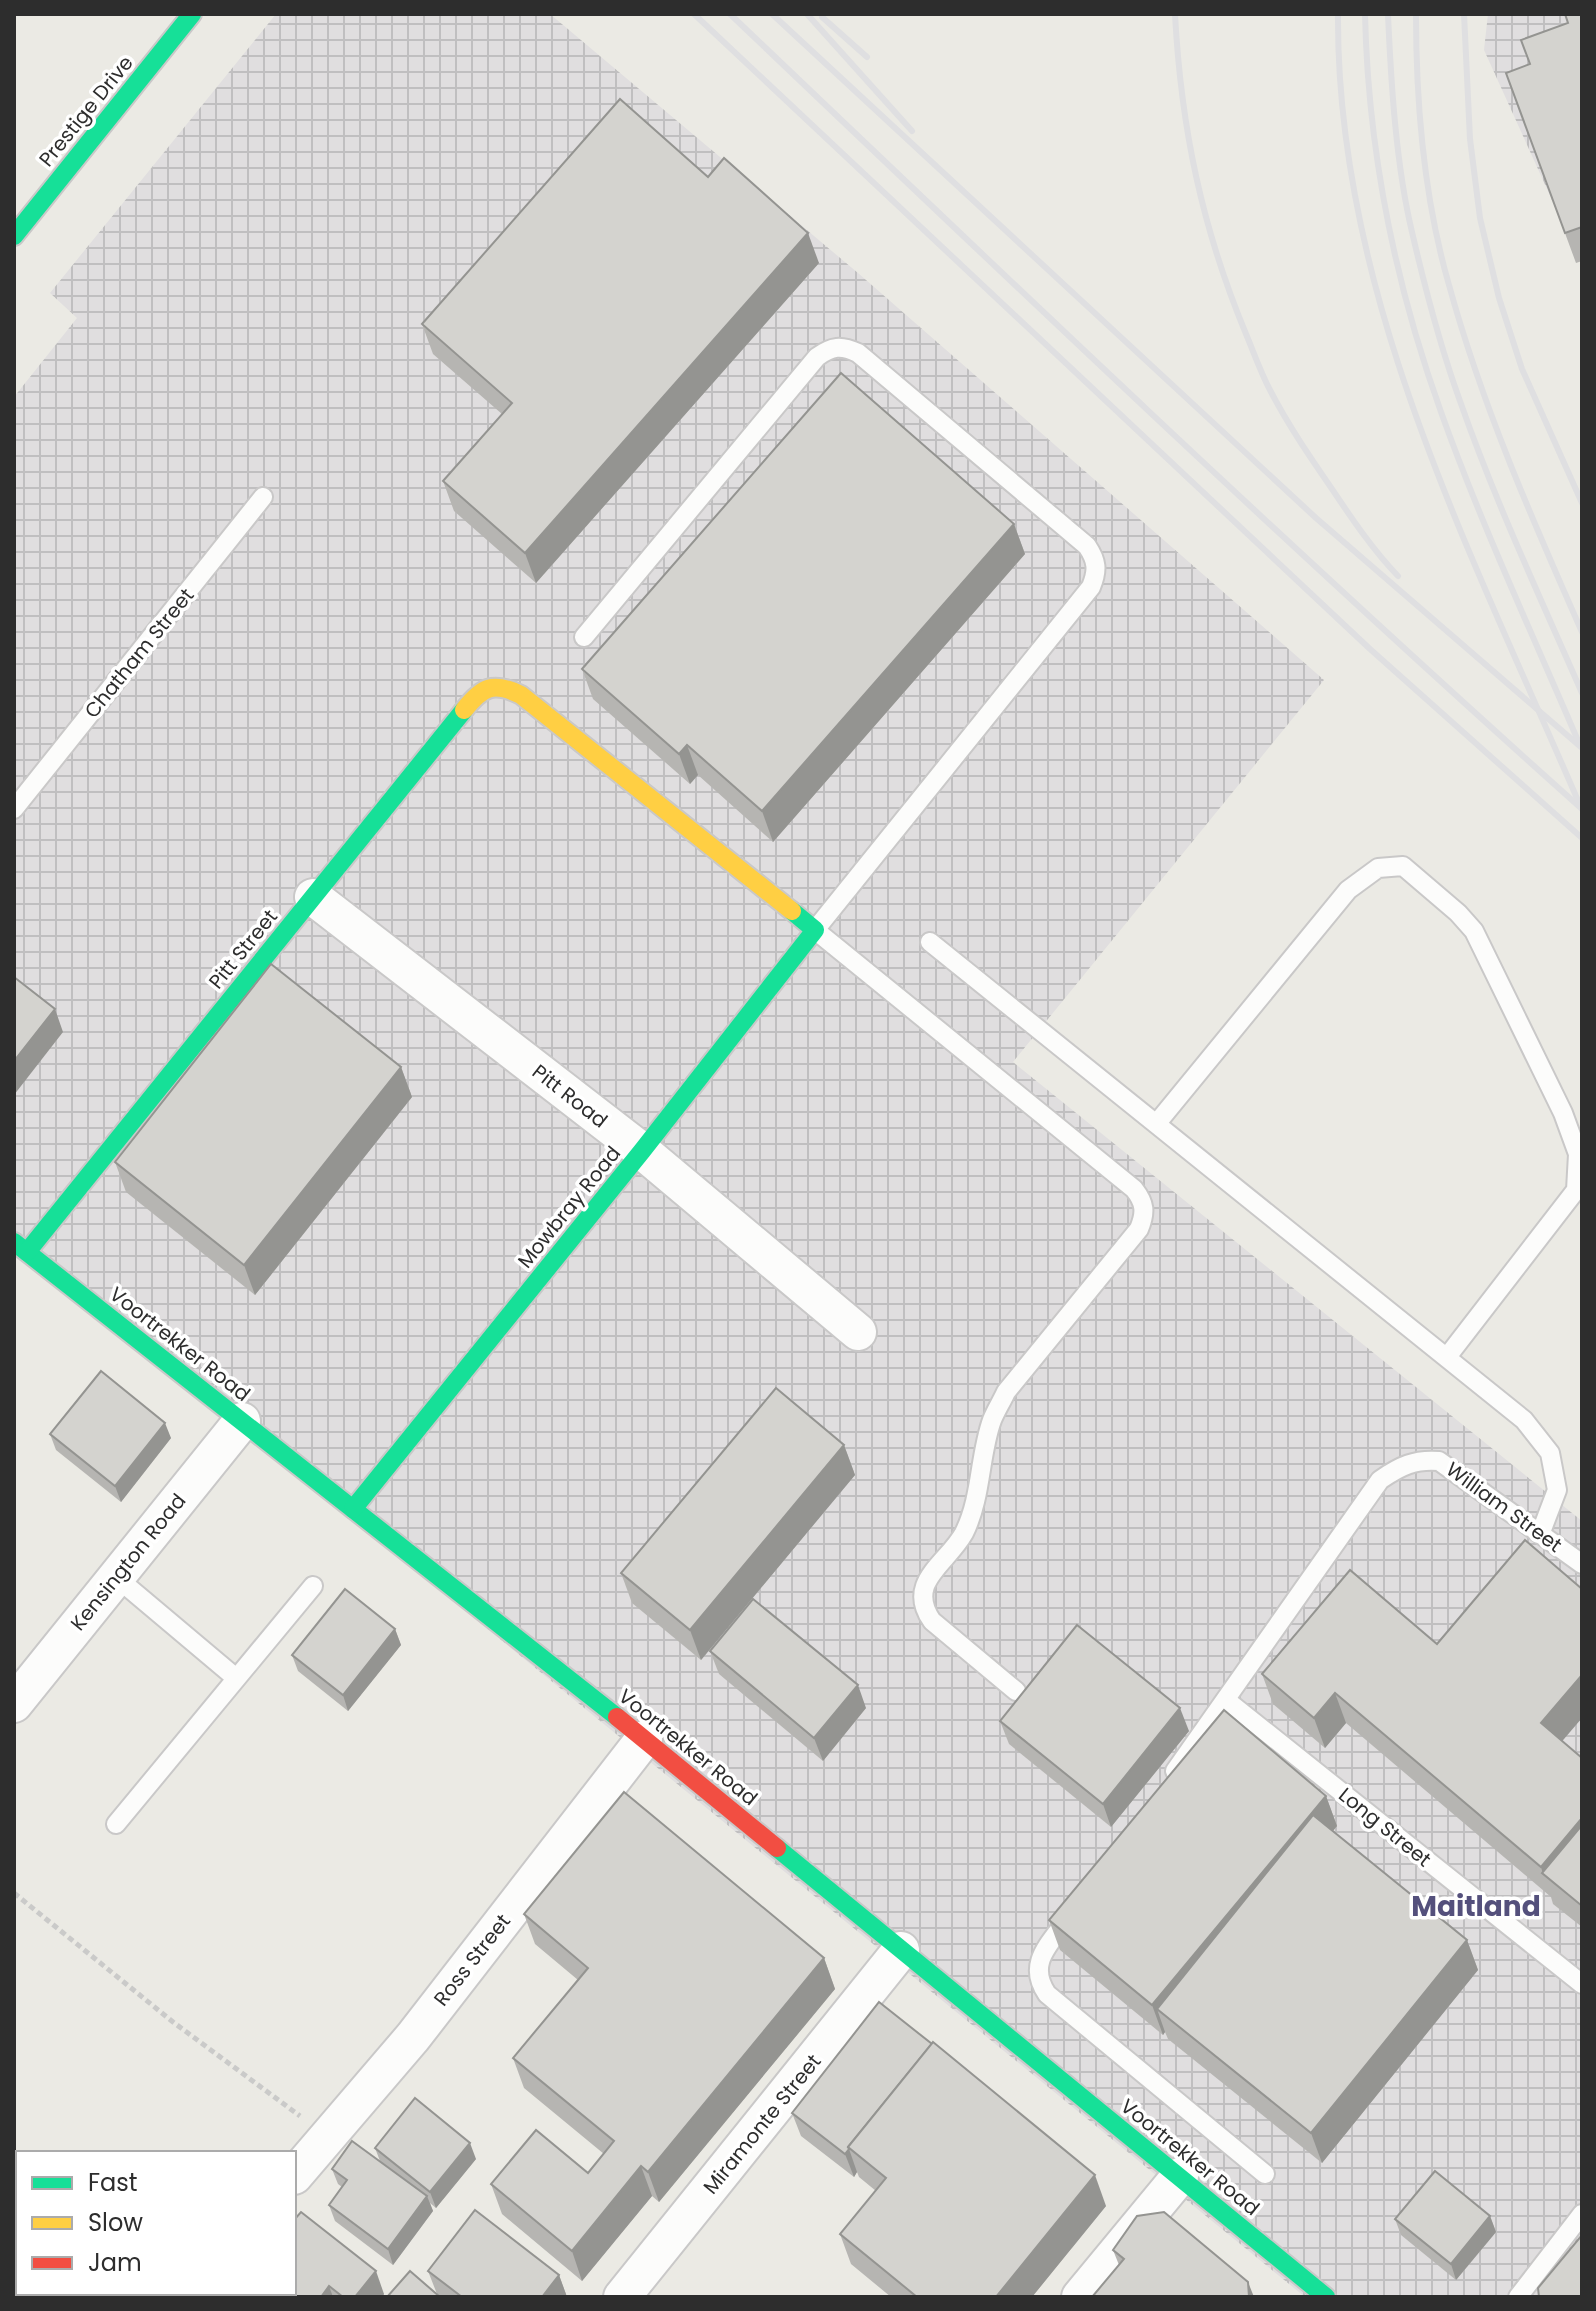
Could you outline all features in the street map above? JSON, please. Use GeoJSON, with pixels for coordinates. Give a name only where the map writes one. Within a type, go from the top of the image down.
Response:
{"type":"FeatureCollection","features":[{"type":"Feature","properties":{"kind":"street","name":"Prestige Drive"},"geometry":{"type":"LineString","coordinates":[[14,236],[192,14]]}},
{"type":"Feature","properties":{"kind":"street","name":"Pitt Street"},"geometry":{"type":"LineString","coordinates":[[21,1247],[484,688],[501,685],[521,695],[815,930]]}},
{"type":"Feature","properties":{"kind":"street","name":"Pitt Road"},"geometry":{"type":"LineString","coordinates":[[313,897],[642,1151],[858,1332]]}},
{"type":"Feature","properties":{"kind":"street","name":"Mowbray Road"},"geometry":{"type":"LineString","coordinates":[[353,1509],[642,1151],[815,930]]}},
{"type":"Feature","properties":{"kind":"street","name":"Voortrekker Road"},"geometry":{"type":"LineString","coordinates":[[21,1247],[644,1739],[1180,2176],[1315,2294]]}},
{"type":"Feature","properties":{"kind":"street","name":"Kensington Road"},"geometry":{"type":"LineString","coordinates":[[14,1704],[242,1421]]}},
{"type":"Feature","properties":{"kind":"street","name":"Ross Street"},"geometry":{"type":"LineString","coordinates":[[296,2173],[413,2037],[644,1739]]}},
{"type":"Feature","properties":{"kind":"street","name":"Miramonte Street"},"geometry":{"type":"LineString","coordinates":[[622,2297],[901,1950]]}},
{"type":"Feature","properties":{"kind":"street"},"geometry":{"type":"LineString","coordinates":[[1080,2297],[1180,2176]]}},
{"type":"Feature","properties":{"kind":"lane"},"geometry":{"type":"LineString","coordinates":[[584,637],[817,357],[829,348],[844,346],[858,353],[1087,546],[1095,558],[1097,573],[1091,587],[815,930],[1134,1189],[1143,1200],[1144,1215],[1139,1229],[1006,1392],[992,1420],[972,1516],[961,1538],[927,1580],[921,1594],[923,1608],[932,1621],[1016,1691]]}},
{"type":"Feature","properties":{"kind":"lane","name":"Chatham Street"},"geometry":{"type":"LineString","coordinates":[[14,809],[263,497]]}},
{"type":"Feature","properties":{"kind":"lane"},"geometry":{"type":"LineString","coordinates":[[1157,1123],[1348,890],[1378,868],[1403,866],[1474,931],[1563,1113],[1578,1154],[1576,1190],[1447,1357]]}},
{"type":"Feature","properties":{"kind":"lane"},"geometry":{"type":"LineString","coordinates":[[930,942],[1524,1420],[1550,1453],[1557,1490],[1541,1532]]}},
{"type":"Feature","properties":{"kind":"lane","name":"William Street"},"geometry":{"type":"LineString","coordinates":[[1226,1700],[1380,1480],[1400,1466],[1422,1460],[1439,1461],[1582,1564]]}},
{"type":"Feature","properties":{"kind":"lane"},"geometry":{"type":"LineString","coordinates":[[116,1577],[236,1678]]}},
{"type":"Feature","properties":{"kind":"lane"},"geometry":{"type":"LineString","coordinates":[[116,1824],[313,1586]]}},
{"type":"Feature","properties":{"kind":"lane"},"geometry":{"type":"LineString","coordinates":[[1162,1789],[1226,1700]]}},
{"type":"Feature","properties":{"kind":"lane","name":"Long Street"},"geometry":{"type":"LineString","coordinates":[[1226,1700],[1582,1984]]}},
{"type":"Feature","properties":{"kind":"lane"},"geometry":{"type":"LineString","coordinates":[[1080,1902],[1037,1966],[1039,1981],[1047,1994],[1265,2174]]}},
{"type":"Feature","properties":{"kind":"lane"},"geometry":{"type":"LineString","coordinates":[[1518,2297],[1582,2214]]}},
{"type":"Feature","properties":{"kind":"path"},"geometry":{"type":"LineString","coordinates":[[14,1893],[173,2022],[326,2135]]}},
{"type":"Feature","properties":{"kind":"shaded area"},"geometry":{"type":"Polygon","coordinates":[[[276,14],[550,14],[858,273],[1324,680],[1013,1062],[1582,1521],[1582,2297],[1305,2297],[14,1242],[14,397],[77,318],[50,293],[276,14]]]}},
{"type":"Feature","properties":{"kind":"shaded area"},"geometry":{"type":"Polygon","coordinates":[[[1488,14],[1582,14],[1582,266],[1484,50],[1488,14]]]}},
{"type":"Feature","properties":{"kind":"building"},"geometry":{"type":"Polygon","coordinates":[[[1565,14],[1582,14],[1582,227],[1565,233],[1506,73],[1530,64],[1521,40],[1568,23],[1565,14]]]}},
{"type":"Feature","properties":{"kind":"building"},"geometry":{"type":"Polygon","coordinates":[[[620,99],[708,177],[724,158],[808,233],[525,553],[443,481],[512,403],[422,324],[620,99]]]}},
{"type":"Feature","properties":{"kind":"building"},"geometry":{"type":"Polygon","coordinates":[[[841,373],[1014,524],[762,811],[687,745],[679,754],[582,669],[841,373]]]}},
{"type":"Feature","properties":{"kind":"building"},"geometry":{"type":"Polygon","coordinates":[[[271,964],[401,1067],[244,1265],[115,1162],[271,964]]]}},
{"type":"Feature","properties":{"kind":"building"},"geometry":{"type":"Polygon","coordinates":[[[14,977],[55,1009],[14,1061],[14,977]]]}},
{"type":"Feature","properties":{"kind":"building"},"geometry":{"type":"Polygon","coordinates":[[[101,1371],[165,1423],[115,1486],[50,1434],[101,1371]]]}},
{"type":"Feature","properties":{"kind":"building"},"geometry":{"type":"Polygon","coordinates":[[[776,1388],[844,1445],[690,1630],[621,1573],[776,1388]]]}},
{"type":"Feature","properties":{"kind":"building"},"geometry":{"type":"Polygon","coordinates":[[[1525,1540],[1582,1589],[1582,1675],[1541,1723],[1582,1758],[1582,1818],[1541,1867],[1335,1693],[1314,1718],[1262,1674],[1350,1570],[1437,1644],[1525,1540]]]}},
{"type":"Feature","properties":{"kind":"building"},"geometry":{"type":"Polygon","coordinates":[[[345,1589],[395,1629],[343,1695],[292,1655],[345,1589]]]}},
{"type":"Feature","properties":{"kind":"building"},"geometry":{"type":"Polygon","coordinates":[[[753,1599],[858,1685],[814,1738],[710,1651],[753,1599]]]}},
{"type":"Feature","properties":{"kind":"building"},"geometry":{"type":"Polygon","coordinates":[[[1077,1625],[1180,1708],[1103,1804],[1000,1721],[1077,1625]]]}},
{"type":"Feature","properties":{"kind":"building"},"geometry":{"type":"Polygon","coordinates":[[[1224,1710],[1326,1796],[1152,2005],[1049,1920],[1224,1710]]]}},
{"type":"Feature","properties":{"kind":"building"},"geometry":{"type":"Polygon","coordinates":[[[624,1792],[824,1958],[648,2172],[641,2166],[572,2251],[491,2184],[536,2130],[588,2173],[614,2141],[513,2058],[588,1968],[524,1914],[624,1792]]]}},
{"type":"Feature","properties":{"kind":"building"},"geometry":{"type":"Polygon","coordinates":[[[1313,1815],[1467,1940],[1311,2133],[1157,2009],[1313,1815]]]}},
{"type":"Feature","properties":{"kind":"building"},"geometry":{"type":"Polygon","coordinates":[[[1582,1825],[1582,1906],[1542,1873],[1582,1825]]]}},
{"type":"Feature","properties":{"kind":"building"},"geometry":{"type":"Polygon","coordinates":[[[879,2002],[932,2044],[845,2154],[792,2113],[879,2002]]]}},
{"type":"Feature","properties":{"kind":"building"},"geometry":{"type":"Polygon","coordinates":[[[933,2042],[1095,2175],[996,2297],[917,2297],[840,2234],[886,2178],[848,2147],[933,2042]]]}},
{"type":"Feature","properties":{"kind":"building"},"geometry":{"type":"Polygon","coordinates":[[[415,2098],[470,2143],[430,2192],[375,2148],[415,2098]]]}},
{"type":"Feature","properties":{"kind":"building"},"geometry":{"type":"Polygon","coordinates":[[[352,2141],[427,2196],[388,2249],[329,2205],[347,2180],[332,2169],[352,2141]]]}},
{"type":"Feature","properties":{"kind":"building"},"geometry":{"type":"Polygon","coordinates":[[[1435,2171],[1490,2216],[1451,2264],[1395,2219],[1435,2171]]]}},
{"type":"Feature","properties":{"kind":"building"},"geometry":{"type":"Polygon","coordinates":[[[475,2210],[559,2275],[542,2297],[462,2297],[428,2271],[475,2210]]]}},
{"type":"Feature","properties":{"kind":"building"},"geometry":{"type":"Polygon","coordinates":[[[301,2212],[376,2271],[355,2297],[343,2297],[329,2286],[321,2297],[233,2297],[296,2295],[296,2218],[301,2212]]]}},
{"type":"Feature","properties":{"kind":"building"},"geometry":{"type":"Polygon","coordinates":[[[1164,2212],[1248,2282],[1249,2297],[1092,2297],[1124,2259],[1113,2250],[1137,2216],[1164,2212]]]}},
{"type":"Feature","properties":{"kind":"building"},"geometry":{"type":"Polygon","coordinates":[[[1582,2235],[1582,2297],[1539,2297],[1538,2288],[1582,2235]]]}},
{"type":"Feature","properties":{"kind":"building"},"geometry":{"type":"Polygon","coordinates":[[[410,2271],[440,2297],[387,2297],[410,2271]]]}},
{"type":"Feature","properties":{"kind":"railway"},"geometry":{"type":"LineString","coordinates":[[694,14],[1370,649],[1582,838]]}},
{"type":"Feature","properties":{"kind":"railway"},"geometry":{"type":"LineString","coordinates":[[730,14],[1259,514],[1582,809]]}},
{"type":"Feature","properties":{"kind":"railway"},"geometry":{"type":"LineString","coordinates":[[772,14],[1316,518],[1582,748]]}},
{"type":"Feature","properties":{"kind":"railway"},"geometry":{"type":"LineString","coordinates":[[807,14],[912,131]]}},
{"type":"Feature","properties":{"kind":"railway"},"geometry":{"type":"LineString","coordinates":[[1175,14],[1182,97],[1196,177],[1217,255],[1246,334],[1267,383],[1292,428],[1355,523],[1398,576]]}},
{"type":"Feature","properties":{"kind":"railway"},"geometry":{"type":"LineString","coordinates":[[1338,14],[1343,118],[1360,220],[1385,321],[1417,419],[1455,517],[1579,803]]}},
{"type":"Feature","properties":{"kind":"railway"},"geometry":{"type":"LineString","coordinates":[[1365,14],[1378,166],[1410,315],[1441,412],[1473,496],[1579,743]]}},
{"type":"Feature","properties":{"kind":"railway"},"geometry":{"type":"LineString","coordinates":[[1388,14],[1402,179],[1433,317],[1488,475],[1582,693]]}},
{"type":"Feature","properties":{"kind":"railway"},"geometry":{"type":"LineString","coordinates":[[1416,14],[1423,151],[1440,252],[1492,418],[1582,632]]}},
{"type":"Feature","properties":{"kind":"railway"},"geometry":{"type":"LineString","coordinates":[[1464,14],[1470,139],[1480,218],[1499,298],[1522,369],[1582,503]]}},
{"type":"Feature","properties":{"kind":"railway"},"geometry":{"type":"LineString","coordinates":[[822,17],[867,57]]}},
{"type":"Feature","properties":{"kind":"traffic: fast"},"geometry":{"type":"LineString","coordinates":[[14,236],[192,14]]}},
{"type":"Feature","properties":{"kind":"traffic: fast"},"geometry":{"type":"LineString","coordinates":[[27,1252],[464,710]]}},
{"type":"Feature","properties":{"kind":"traffic: fast"},"geometry":{"type":"LineString","coordinates":[[353,1509],[642,1151],[815,930],[792,911]]}},
{"type":"Feature","properties":{"kind":"traffic: fast"},"geometry":{"type":"LineString","coordinates":[[14,1242],[617,1717]]}},
{"type":"Feature","properties":{"kind":"traffic: fast"},"geometry":{"type":"LineString","coordinates":[[777,1848],[1326,2297]]}},
{"type":"Feature","properties":{"kind":"traffic: slow"},"geometry":{"type":"LineString","coordinates":[[464,710],[489,689],[503,688],[521,695],[792,911]]}},
{"type":"Feature","properties":{"kind":"traffic: jam"},"geometry":{"type":"LineString","coordinates":[[617,1717],[777,1848]]}},
{"type":"Feature","properties":{"kind":"district","name":"Maitland"},"geometry":{"type":"Point","coordinates":[1476,1906]}}]}
